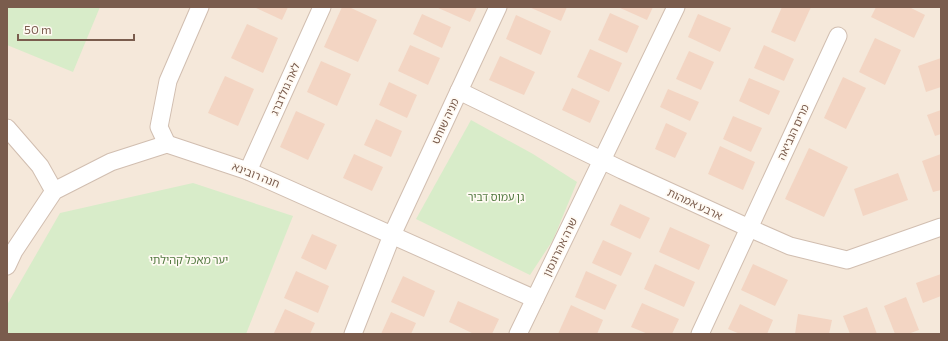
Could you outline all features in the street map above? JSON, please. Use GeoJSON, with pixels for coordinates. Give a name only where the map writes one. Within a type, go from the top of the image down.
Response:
{"type":"FeatureCollection","features":[{"type":"Feature","properties":{"kind":"street"},"geometry":{"type":"LineString","coordinates":[[9,255],[54,191],[111,162],[167,144],[159,127],[168,80],[200,7]]}},
{"type":"Feature","properties":{"kind":"street","name":"לאה גולדברג"},"geometry":{"type":"LineString","coordinates":[[248,171],[322,7]]}},
{"type":"Feature","properties":{"kind":"street","name":"מניה שוחט"},"geometry":{"type":"LineString","coordinates":[[352,334],[392,235],[498,7]]}},
{"type":"Feature","properties":{"kind":"street","name":"שרה אהרונסון"},"geometry":{"type":"LineString","coordinates":[[518,334],[676,7]]}},
{"type":"Feature","properties":{"kind":"street","name":"מרים הנביאה"},"geometry":{"type":"LineString","coordinates":[[700,334],[838,36]]}},
{"type":"Feature","properties":{"kind":"street","name":"ארבע אמהות"},"geometry":{"type":"LineString","coordinates":[[459,91],[622,170],[790,246],[847,260],[941,227]]}},
{"type":"Feature","properties":{"kind":"street"},"geometry":{"type":"LineString","coordinates":[[7,128],[40,166],[54,191]]}},
{"type":"Feature","properties":{"kind":"street","name":"חנה רובינא"},"geometry":{"type":"LineString","coordinates":[[167,144],[248,171],[535,299]]}},
{"type":"Feature","properties":{"kind":"street"},"geometry":{"type":"LineString","coordinates":[[7,145],[33,174],[54,191]]}},
{"type":"Feature","properties":{"kind":"shaded area"},"geometry":{"type":"Polygon","coordinates":[[[7,7],[941,7],[941,334],[7,334],[7,7]]]}},
{"type":"Feature","properties":{"kind":"green space"},"geometry":{"type":"Polygon","coordinates":[[[7,7],[100,7],[73,72],[7,45],[7,7]]]}},
{"type":"Feature","properties":{"kind":"green space","name":"גן עמוס דביר"},"geometry":{"type":"Polygon","coordinates":[[[471,120],[533,154],[577,182],[553,240],[530,275],[416,219],[471,120]]]}},
{"type":"Feature","properties":{"kind":"green space","name":"יער מאכל קהילתי"},"geometry":{"type":"Polygon","coordinates":[[[193,183],[293,216],[246,334],[7,334],[7,305],[60,213],[193,183]]]}},
{"type":"Feature","properties":{"kind":"building"},"geometry":{"type":"Polygon","coordinates":[[[254,7],[288,7],[282,20],[254,7]]]}},
{"type":"Feature","properties":{"kind":"building"},"geometry":{"type":"Polygon","coordinates":[[[342,7],[349,7],[377,20],[358,62],[324,47],[342,7]]]}},
{"type":"Feature","properties":{"kind":"building"},"geometry":{"type":"Polygon","coordinates":[[[436,7],[477,7],[470,22],[436,7]]]}},
{"type":"Feature","properties":{"kind":"building"},"geometry":{"type":"Polygon","coordinates":[[[529,7],[567,7],[561,21],[529,7]]]}},
{"type":"Feature","properties":{"kind":"building"},"geometry":{"type":"Polygon","coordinates":[[[618,7],[653,7],[647,20],[618,7]]]}},
{"type":"Feature","properties":{"kind":"building"},"geometry":{"type":"Polygon","coordinates":[[[782,7],[811,7],[795,42],[771,32],[782,7]]]}},
{"type":"Feature","properties":{"kind":"building"},"geometry":{"type":"Polygon","coordinates":[[[876,7],[909,7],[925,15],[914,38],[871,17],[876,7]]]}},
{"type":"Feature","properties":{"kind":"building"},"geometry":{"type":"Polygon","coordinates":[[[610,13],[639,26],[627,53],[598,40],[610,13]]]}},
{"type":"Feature","properties":{"kind":"building"},"geometry":{"type":"Polygon","coordinates":[[[422,14],[451,27],[442,48],[413,34],[422,14]]]}},
{"type":"Feature","properties":{"kind":"building"},"geometry":{"type":"Polygon","coordinates":[[[698,14],[731,28],[720,52],[688,37],[698,14]]]}},
{"type":"Feature","properties":{"kind":"building"},"geometry":{"type":"Polygon","coordinates":[[[516,15],[551,31],[541,55],[506,39],[516,15]]]}},
{"type":"Feature","properties":{"kind":"building"},"geometry":{"type":"Polygon","coordinates":[[[247,24],[278,38],[263,73],[231,58],[247,24]]]}},
{"type":"Feature","properties":{"kind":"building"},"geometry":{"type":"Polygon","coordinates":[[[875,38],[901,50],[885,85],[859,72],[875,38]]]}},
{"type":"Feature","properties":{"kind":"building"},"geometry":{"type":"Polygon","coordinates":[[[410,45],[440,58],[428,85],[398,71],[410,45]]]}},
{"type":"Feature","properties":{"kind":"building"},"geometry":{"type":"Polygon","coordinates":[[[764,45],[794,59],[784,81],[754,68],[764,45]]]}},
{"type":"Feature","properties":{"kind":"building"},"geometry":{"type":"Polygon","coordinates":[[[590,49],[622,63],[609,92],[577,77],[590,49]]]}},
{"type":"Feature","properties":{"kind":"building"},"geometry":{"type":"Polygon","coordinates":[[[689,51],[714,62],[701,90],[676,79],[689,51]]]}},
{"type":"Feature","properties":{"kind":"building"},"geometry":{"type":"Polygon","coordinates":[[[500,56],[535,72],[524,95],[489,80],[500,56]]]}},
{"type":"Feature","properties":{"kind":"building"},"geometry":{"type":"Polygon","coordinates":[[[941,58],[941,87],[926,92],[918,66],[941,58]]]}},
{"type":"Feature","properties":{"kind":"building"},"geometry":{"type":"Polygon","coordinates":[[[321,61],[351,74],[337,106],[307,92],[321,61]]]}},
{"type":"Feature","properties":{"kind":"building"},"geometry":{"type":"Polygon","coordinates":[[[225,76],[254,89],[238,126],[208,113],[225,76]]]}},
{"type":"Feature","properties":{"kind":"building"},"geometry":{"type":"Polygon","coordinates":[[[843,77],[866,88],[846,129],[824,118],[843,77]]]}},
{"type":"Feature","properties":{"kind":"building"},"geometry":{"type":"Polygon","coordinates":[[[749,78],[780,91],[769,115],[739,101],[749,78]]]}},
{"type":"Feature","properties":{"kind":"building"},"geometry":{"type":"Polygon","coordinates":[[[389,82],[417,95],[407,118],[379,105],[389,82]]]}},
{"type":"Feature","properties":{"kind":"building"},"geometry":{"type":"Polygon","coordinates":[[[572,88],[600,101],[590,123],[562,110],[572,88]]]}},
{"type":"Feature","properties":{"kind":"building"},"geometry":{"type":"Polygon","coordinates":[[[668,89],[699,102],[690,121],[660,107],[668,89]]]}},
{"type":"Feature","properties":{"kind":"building"},"geometry":{"type":"Polygon","coordinates":[[[941,110],[941,134],[935,136],[927,115],[941,110]]]}},
{"type":"Feature","properties":{"kind":"building"},"geometry":{"type":"Polygon","coordinates":[[[296,111],[325,124],[308,160],[280,147],[296,111]]]}},
{"type":"Feature","properties":{"kind":"building"},"geometry":{"type":"Polygon","coordinates":[[[733,116],[762,128],[751,152],[723,139],[733,116]]]}},
{"type":"Feature","properties":{"kind":"building"},"geometry":{"type":"Polygon","coordinates":[[[376,119],[402,131],[391,157],[364,145],[376,119]]]}},
{"type":"Feature","properties":{"kind":"building"},"geometry":{"type":"Polygon","coordinates":[[[666,123],[687,133],[675,158],[655,149],[666,123]]]}},
{"type":"Feature","properties":{"kind":"building"},"geometry":{"type":"Polygon","coordinates":[[[720,146],[755,162],[743,190],[708,174],[720,146]]]}},
{"type":"Feature","properties":{"kind":"building"},"geometry":{"type":"Polygon","coordinates":[[[809,148],[848,167],[824,217],[785,199],[809,148]]]}},
{"type":"Feature","properties":{"kind":"building"},"geometry":{"type":"Polygon","coordinates":[[[354,154],[383,167],[372,191],[343,178],[354,154]]]}},
{"type":"Feature","properties":{"kind":"building"},"geometry":{"type":"Polygon","coordinates":[[[941,154],[941,190],[933,192],[922,161],[941,154]]]}},
{"type":"Feature","properties":{"kind":"building"},"geometry":{"type":"Polygon","coordinates":[[[898,173],[908,200],[863,216],[854,189],[898,173]]]}},
{"type":"Feature","properties":{"kind":"building"},"geometry":{"type":"Polygon","coordinates":[[[620,204],[650,218],[640,239],[610,225],[620,204]]]}},
{"type":"Feature","properties":{"kind":"building"},"geometry":{"type":"Polygon","coordinates":[[[670,227],[710,245],[699,270],[659,252],[670,227]]]}},
{"type":"Feature","properties":{"kind":"building"},"geometry":{"type":"Polygon","coordinates":[[[312,234],[337,245],[326,270],[301,258],[312,234]]]}},
{"type":"Feature","properties":{"kind":"building"},"geometry":{"type":"Polygon","coordinates":[[[603,240],[632,253],[621,276],[592,263],[603,240]]]}},
{"type":"Feature","properties":{"kind":"building"},"geometry":{"type":"Polygon","coordinates":[[[655,264],[695,282],[684,307],[644,289],[655,264]]]}},
{"type":"Feature","properties":{"kind":"building"},"geometry":{"type":"Polygon","coordinates":[[[753,264],[788,280],[775,306],[741,290],[753,264]]]}},
{"type":"Feature","properties":{"kind":"building"},"geometry":{"type":"Polygon","coordinates":[[[296,271],[329,286],[318,313],[284,298],[296,271]]]}},
{"type":"Feature","properties":{"kind":"building"},"geometry":{"type":"Polygon","coordinates":[[[586,271],[617,285],[605,310],[575,297],[586,271]]]}},
{"type":"Feature","properties":{"kind":"building"},"geometry":{"type":"Polygon","coordinates":[[[941,274],[941,296],[923,303],[916,283],[941,274]]]}},
{"type":"Feature","properties":{"kind":"building"},"geometry":{"type":"Polygon","coordinates":[[[403,276],[435,291],[424,317],[391,302],[403,276]]]}},
{"type":"Feature","properties":{"kind":"building"},"geometry":{"type":"Polygon","coordinates":[[[906,297],[919,330],[908,334],[895,334],[884,306],[906,297]]]}},
{"type":"Feature","properties":{"kind":"building"},"geometry":{"type":"Polygon","coordinates":[[[458,301],[499,319],[492,334],[474,334],[449,322],[458,301]]]}},
{"type":"Feature","properties":{"kind":"building"},"geometry":{"type":"Polygon","coordinates":[[[642,303],[679,319],[672,334],[648,334],[631,327],[642,303]]]}},
{"type":"Feature","properties":{"kind":"building"},"geometry":{"type":"Polygon","coordinates":[[[740,304],[773,320],[767,334],[740,334],[728,329],[740,304]]]}},
{"type":"Feature","properties":{"kind":"building"},"geometry":{"type":"Polygon","coordinates":[[[571,305],[603,320],[597,334],[558,334],[571,305]]]}},
{"type":"Feature","properties":{"kind":"building"},"geometry":{"type":"Polygon","coordinates":[[[867,307],[877,334],[850,334],[843,316],[867,307]]]}},
{"type":"Feature","properties":{"kind":"building"},"geometry":{"type":"Polygon","coordinates":[[[285,309],[315,323],[310,334],[274,333],[285,309]]]}},
{"type":"Feature","properties":{"kind":"building"},"geometry":{"type":"Polygon","coordinates":[[[391,312],[416,323],[411,334],[381,334],[391,312]]]}},
{"type":"Feature","properties":{"kind":"building"},"geometry":{"type":"Polygon","coordinates":[[[798,314],[832,320],[829,334],[795,334],[798,314]]]}}]}
